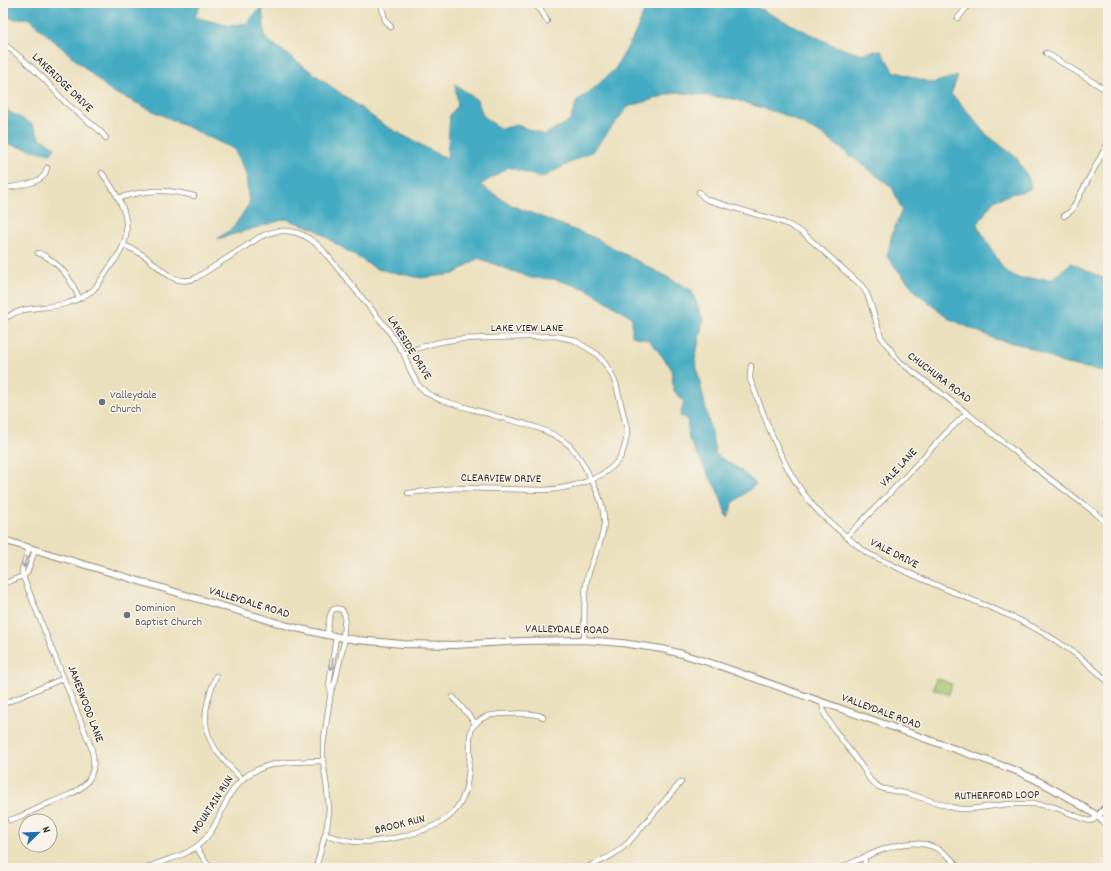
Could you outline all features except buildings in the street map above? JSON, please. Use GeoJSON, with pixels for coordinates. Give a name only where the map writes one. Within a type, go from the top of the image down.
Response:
{"type":"FeatureCollection","features":[{"type":"Feature","properties":{"kind":"main road","name":"VALLEYDALE ROAD"},"geometry":{"type":"LineString","coordinates":[[3,540],[288,626],[327,635],[387,643],[435,645],[522,640],[584,640],[636,644],[682,654],[739,672],[1027,775],[1056,790],[1098,816],[1108,825]]}},
{"type":"Feature","properties":{"kind":"street"},"geometry":{"type":"LineString","coordinates":[[381,3],[385,20],[391,27]]}},
{"type":"Feature","properties":{"kind":"street"},"geometry":{"type":"LineString","coordinates":[[532,3],[540,10],[547,21]]}},
{"type":"Feature","properties":{"kind":"street"},"geometry":{"type":"LineString","coordinates":[[958,18],[970,3]]}},
{"type":"Feature","properties":{"kind":"street","name":"LAKERIDGE DRIVE"},"geometry":{"type":"LineString","coordinates":[[3,43],[30,67],[66,103],[100,131],[106,138]]}},
{"type":"Feature","properties":{"kind":"street"},"geometry":{"type":"LineString","coordinates":[[1046,53],[1108,91]]}},
{"type":"Feature","properties":{"kind":"street"},"geometry":{"type":"LineString","coordinates":[[1064,216],[1071,211],[1108,143]]}},
{"type":"Feature","properties":{"kind":"street"},"geometry":{"type":"LineString","coordinates":[[3,188],[38,180],[45,174],[47,168]]}},
{"type":"Feature","properties":{"kind":"street"},"geometry":{"type":"LineString","coordinates":[[3,320],[6,317],[22,310],[66,304],[79,298],[94,289],[120,252],[124,245],[127,230],[123,208],[102,172]]}},
{"type":"Feature","properties":{"kind":"street"},"geometry":{"type":"LineString","coordinates":[[118,198],[138,192],[154,190],[169,191],[194,196]]}},
{"type":"Feature","properties":{"kind":"street","name":"CHUCHURA ROAD"},"geometry":{"type":"LineString","coordinates":[[699,192],[708,200],[779,221],[790,225],[803,234],[862,286],[870,302],[881,337],[899,361],[1108,524]]}},
{"type":"Feature","properties":{"kind":"street","name":"LAKESIDE DRIVE"},"geometry":{"type":"LineString","coordinates":[[124,245],[143,255],[170,276],[187,281],[196,278],[266,234],[276,231],[296,232],[302,234],[312,240],[329,258],[386,327],[404,354],[414,379],[428,394],[441,400],[538,428],[555,436],[570,447],[578,456],[592,479],[602,503],[603,510],[604,525],[602,537],[591,563],[587,580],[584,614],[584,640]]}},
{"type":"Feature","properties":{"kind":"street"},"geometry":{"type":"LineString","coordinates":[[38,253],[42,254],[65,272],[79,298]]}},
{"type":"Feature","properties":{"kind":"street","name":"LAKE VIEW LANE"},"geometry":{"type":"LineString","coordinates":[[404,354],[419,347],[445,340],[521,336],[556,336],[569,338],[592,350],[602,360],[611,373],[618,391],[627,429],[624,448],[618,460],[604,472],[592,479]]}},
{"type":"Feature","properties":{"kind":"street","name":"VALE DRIVE"},"geometry":{"type":"LineString","coordinates":[[751,366],[750,379],[783,462],[811,504],[826,520],[868,553],[897,568],[1012,617],[1038,630],[1072,651],[1108,682]]}},
{"type":"Feature","properties":{"kind":"street","name":"VALE LANE"},"geometry":{"type":"LineString","coordinates":[[846,537],[967,413]]}},
{"type":"Feature","properties":{"kind":"street","name":"CLEARVIEW DRIVE"},"geometry":{"type":"LineString","coordinates":[[408,493],[457,488],[555,490],[592,479]]}},
{"type":"Feature","properties":{"kind":"street","name":"JAMESWOOD LANE"},"geometry":{"type":"LineString","coordinates":[[10,820],[74,793],[82,788],[91,778],[94,767],[93,752],[22,570],[32,549]]}},
{"type":"Feature","properties":{"kind":"street"},"geometry":{"type":"LineString","coordinates":[[3,584],[24,576]]}},
{"type":"Feature","properties":{"kind":"street"},"geometry":{"type":"LineString","coordinates":[[316,868],[328,827],[328,798],[323,761],[323,745],[331,691],[335,682],[345,615],[341,609],[337,608],[331,612],[327,635]]}},
{"type":"Feature","properties":{"kind":"street"},"geometry":{"type":"LineString","coordinates":[[331,691],[329,685],[341,637]]}},
{"type":"Feature","properties":{"kind":"street"},"geometry":{"type":"LineString","coordinates":[[216,676],[206,706],[207,730],[214,748],[219,755],[242,779]]}},
{"type":"Feature","properties":{"kind":"street"},"geometry":{"type":"LineString","coordinates":[[3,704],[64,678]]}},
{"type":"Feature","properties":{"kind":"street"},"geometry":{"type":"LineString","coordinates":[[453,697],[476,724],[486,716],[533,714],[543,717]]}},
{"type":"Feature","properties":{"kind":"street","name":"RUTHERFORD LOOP"},"geometry":{"type":"LineString","coordinates":[[822,702],[824,713],[833,728],[872,782],[884,789],[909,794],[940,805],[960,809],[1008,804],[1036,804],[1054,807],[1089,820],[1093,820],[1098,816]]}},
{"type":"Feature","properties":{"kind":"street","name":"BROOK RUN"},"geometry":{"type":"LineString","coordinates":[[326,835],[354,842],[376,841],[424,830],[442,822],[458,806],[464,794],[469,775],[471,732],[476,724]]}},
{"type":"Feature","properties":{"kind":"street","name":"MOUNTAIN RUN"},"geometry":{"type":"LineString","coordinates":[[147,868],[184,854],[203,841],[214,825],[230,793],[242,779],[254,771],[280,763],[323,761]]}},
{"type":"Feature","properties":{"kind":"street"},"geometry":{"type":"LineString","coordinates":[[586,868],[611,857],[628,843],[681,782]]}},
{"type":"Feature","properties":{"kind":"street"},"geometry":{"type":"LineString","coordinates":[[1098,816],[1108,805]]}},
{"type":"Feature","properties":{"kind":"street"},"geometry":{"type":"LineString","coordinates":[[840,868],[893,846],[905,843],[920,843],[942,851],[954,861],[959,868]]}},
{"type":"Feature","properties":{"kind":"street"},"geometry":{"type":"LineString","coordinates":[[196,847],[210,868]]}},
{"type":"Feature","properties":{"kind":"street"},"geometry":{"type":"LineString","coordinates":[[864,858],[866,868]]}},
{"type":"Feature","properties":{"kind":"green space"},"geometry":{"type":"Polygon","coordinates":[[[936,678],[952,684],[949,695],[933,689],[936,678]]]}},
{"type":"Feature","properties":{"kind":"water"},"geometry":{"type":"Polygon","coordinates":[[[3,3],[204,3],[199,8],[195,17],[230,26],[247,23],[262,6],[265,38],[384,125],[447,159],[450,115],[458,105],[455,84],[477,100],[484,117],[501,129],[517,125],[544,135],[570,121],[577,100],[591,91],[615,69],[634,36],[646,7],[646,3],[748,3],[835,46],[859,54],[881,50],[893,71],[932,83],[958,76],[951,94],[987,135],[1016,157],[1030,181],[1030,190],[1011,194],[993,201],[977,225],[1004,270],[1018,278],[1052,279],[1071,263],[1107,280],[1108,279],[1108,375],[1102,371],[1062,363],[1026,346],[995,339],[950,319],[917,293],[887,257],[892,234],[902,210],[892,187],[823,135],[785,115],[733,99],[676,92],[628,107],[593,151],[541,178],[509,167],[480,185],[513,206],[595,238],[691,290],[703,319],[695,360],[716,455],[739,469],[756,484],[733,503],[728,518],[718,492],[689,440],[687,419],[680,416],[684,402],[674,391],[671,368],[649,340],[632,336],[632,317],[587,289],[554,279],[531,278],[478,258],[454,274],[421,278],[377,269],[336,244],[315,229],[286,219],[217,239],[233,228],[249,204],[246,173],[234,149],[111,91],[28,18],[14,19],[3,15],[3,3]]]}},
{"type":"Feature","properties":{"kind":"water"},"geometry":{"type":"Polygon","coordinates":[[[3,99],[8,111],[32,124],[40,138],[55,147],[51,154],[3,143],[3,99]]]}},
{"type":"Feature","properties":{"kind":"place","name":"Valleydale Church"},"geometry":{"type":"Point","coordinates":[102,402]}},
{"type":"Feature","properties":{"kind":"place","name":"Dominion Baptist Church"},"geometry":{"type":"Point","coordinates":[127,615]}}]}
